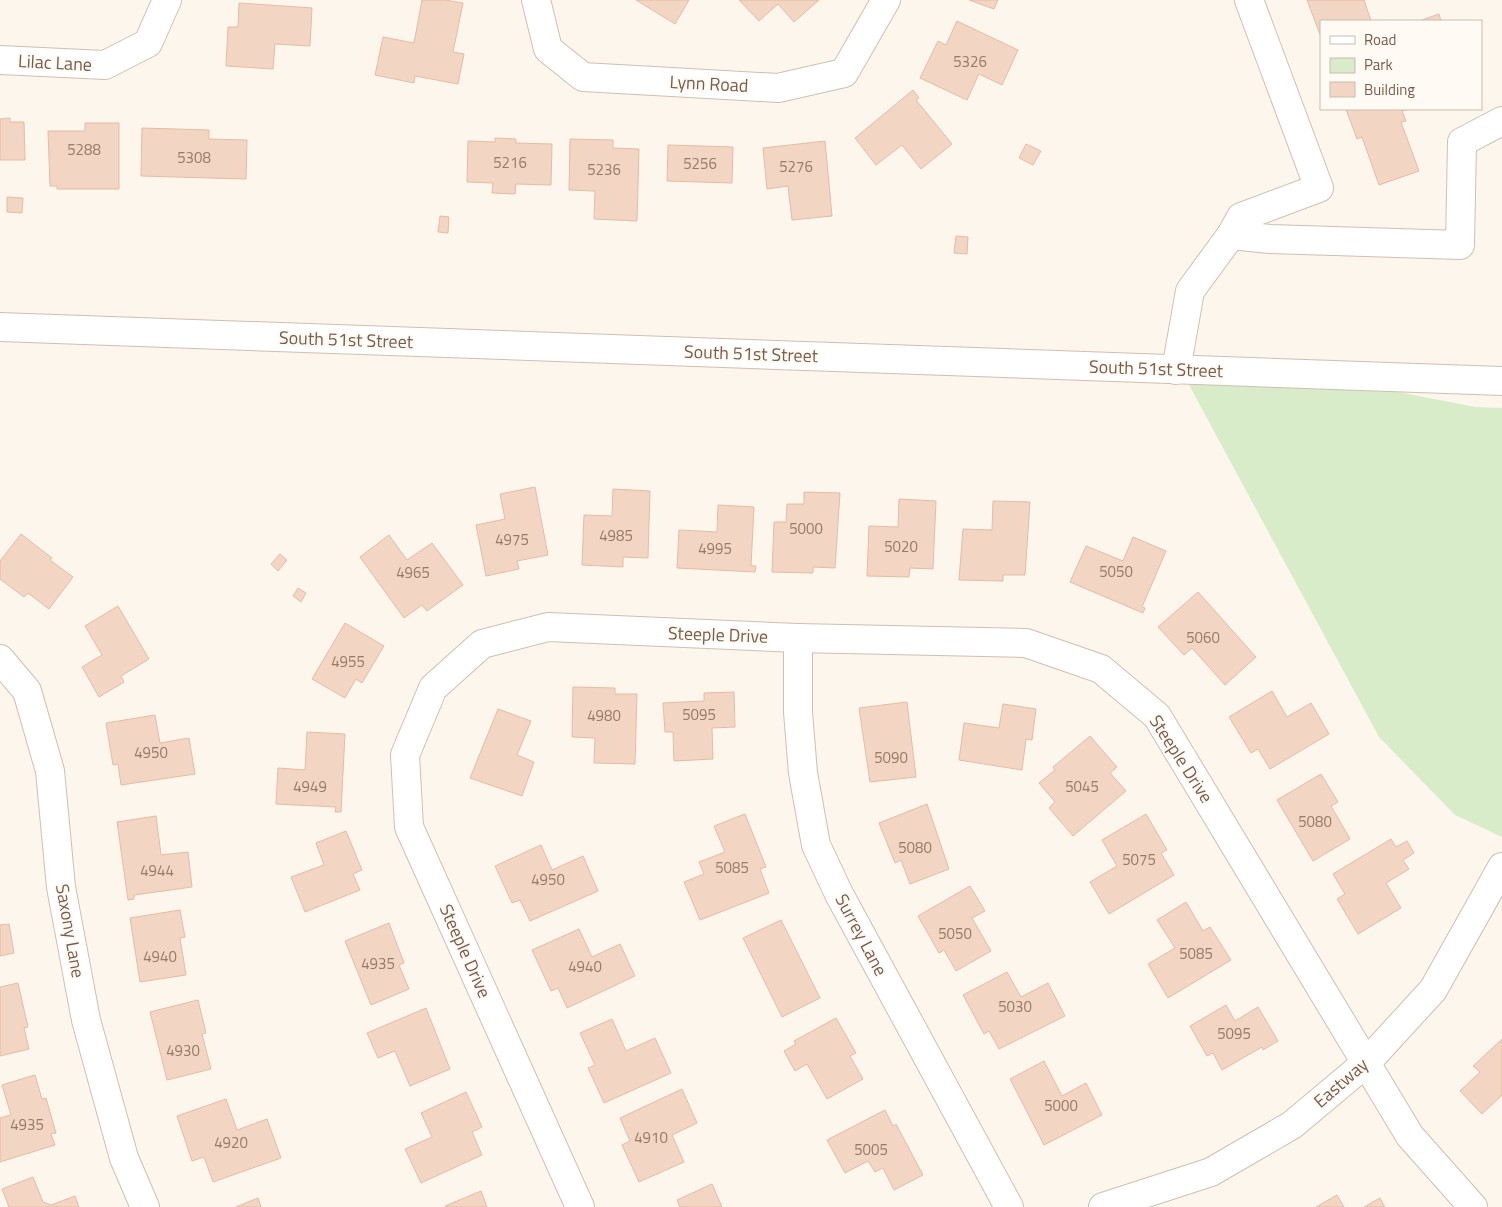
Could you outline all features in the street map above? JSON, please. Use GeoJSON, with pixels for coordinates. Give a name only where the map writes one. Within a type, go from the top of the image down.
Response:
{"type":"FeatureCollection","features":[{"type":"Feature","properties":{"kind":"street","name":"Lilac Lane"},"geometry":{"type":"LineString","coordinates":[[0,60],[104,65],[148,43],[167,0]]}},
{"type":"Feature","properties":{"kind":"street","name":"Lynn Road"},"geometry":{"type":"LineString","coordinates":[[536,0],[548,49],[583,77],[778,88],[844,72],[886,0]]}},
{"type":"Feature","properties":{"kind":"street"},"geometry":{"type":"LineString","coordinates":[[1176,370],[1190,291],[1242,217],[1319,188],[1249,0]]}},
{"type":"Feature","properties":{"kind":"street"},"geometry":{"type":"LineString","coordinates":[[1231,235],[1270,239],[1460,245],[1462,142],[1502,121]]}},
{"type":"Feature","properties":{"kind":"street","name":"South 51st Street"},"geometry":{"type":"LineString","coordinates":[[0,327],[1502,381]]}},
{"type":"Feature","properties":{"kind":"street","name":"Steeple Drive"},"geometry":{"type":"LineString","coordinates":[[580,1207],[409,827],[405,755],[433,688],[482,644],[548,628],[798,638],[1026,643],[1101,669],[1157,716],[1410,1136],[1473,1207]]}},
{"type":"Feature","properties":{"kind":"street","name":"Surrey Lane"},"geometry":{"type":"LineString","coordinates":[[798,638],[798,721],[803,773],[816,845],[839,894],[1009,1207]]}},
{"type":"Feature","properties":{"kind":"street","name":"Saxony Lane"},"geometry":{"type":"LineString","coordinates":[[0,659],[27,691],[50,771],[61,887],[86,1020],[124,1158],[145,1207]]}},
{"type":"Feature","properties":{"kind":"street","name":"Eastway"},"geometry":{"type":"LineString","coordinates":[[1103,1207],[1211,1172],[1292,1125],[1366,1062],[1433,990],[1502,867]]}},
{"type":"Feature","properties":{"kind":"green space"},"geometry":{"type":"Polygon","coordinates":[[[1188,383],[1398,392],[1476,407],[1502,408],[1502,837],[1455,815],[1379,737],[1188,383]]]}},
{"type":"Feature","properties":{"kind":"building"},"geometry":{"type":"Polygon","coordinates":[[[422,0],[445,0],[463,3],[453,52],[464,54],[458,84],[415,76],[414,83],[375,75],[383,37],[414,43],[422,0]]]}},
{"type":"Feature","properties":{"kind":"building"},"geometry":{"type":"Polygon","coordinates":[[[636,0],[689,0],[675,24],[636,0]]]}},
{"type":"Feature","properties":{"kind":"building"},"geometry":{"type":"Polygon","coordinates":[[[739,0],[819,0],[794,22],[778,4],[759,21],[739,0]]]}},
{"type":"Feature","properties":{"kind":"building"},"geometry":{"type":"Polygon","coordinates":[[[969,0],[998,0],[994,9],[969,0]]]}},
{"type":"Feature","properties":{"kind":"building"},"geometry":{"type":"Polygon","coordinates":[[[1307,0],[1364,0],[1371,20],[1320,20],[1320,34],[1307,0]]]}},
{"type":"Feature","properties":{"kind":"building"},"geometry":{"type":"Polygon","coordinates":[[[239,3],[312,8],[310,46],[275,44],[273,69],[226,66],[228,27],[238,27],[239,3]]]}},
{"type":"Feature","properties":{"kind":"building"},"geometry":{"type":"Polygon","coordinates":[[[1439,14],[1441,20],[1422,20],[1439,14]]]}},
{"type":"Feature","properties":{"kind":"building"},"geometry":{"type":"Polygon","coordinates":[[[957,21],[1018,50],[1002,85],[979,74],[967,100],[920,78],[938,41],[946,45],[957,21]]]}},
{"type":"Feature","properties":{"kind":"building"},"geometry":{"type":"Polygon","coordinates":[[[913,90],[919,98],[916,100],[952,144],[921,169],[902,145],[876,165],[855,138],[913,90]]]}},
{"type":"Feature","properties":{"kind":"building"},"geometry":{"type":"Polygon","coordinates":[[[1346,110],[1406,110],[1402,111],[1406,121],[1401,122],[1419,171],[1379,185],[1362,137],[1357,139],[1346,110]]]}},
{"type":"Feature","properties":{"kind":"building"},"geometry":{"type":"Polygon","coordinates":[[[10,118],[10,122],[24,122],[25,160],[0,160],[0,119],[10,118]]]}},
{"type":"Feature","properties":{"kind":"building"},"geometry":{"type":"Polygon","coordinates":[[[85,123],[119,123],[119,189],[57,189],[57,186],[50,186],[48,131],[85,131],[85,123]]]}},
{"type":"Feature","properties":{"kind":"building"},"geometry":{"type":"Polygon","coordinates":[[[142,128],[209,130],[209,139],[247,140],[246,179],[141,176],[142,128]]]}},
{"type":"Feature","properties":{"kind":"building"},"geometry":{"type":"Polygon","coordinates":[[[495,138],[516,139],[516,143],[552,144],[551,185],[516,184],[515,194],[492,193],[493,183],[467,182],[468,141],[495,142],[495,138]]]}},
{"type":"Feature","properties":{"kind":"building"},"geometry":{"type":"Polygon","coordinates":[[[570,139],[613,140],[613,148],[639,149],[637,221],[594,219],[595,191],[569,190],[570,139]]]}},
{"type":"Feature","properties":{"kind":"building"},"geometry":{"type":"Polygon","coordinates":[[[825,141],[832,216],[792,220],[788,186],[767,189],[763,148],[825,141]]]}},
{"type":"Feature","properties":{"kind":"building"},"geometry":{"type":"Polygon","coordinates":[[[1026,144],[1041,151],[1033,165],[1019,158],[1026,144]]]}},
{"type":"Feature","properties":{"kind":"building"},"geometry":{"type":"Polygon","coordinates":[[[668,145],[733,147],[732,183],[667,181],[668,145]]]}},
{"type":"Feature","properties":{"kind":"building"},"geometry":{"type":"Polygon","coordinates":[[[7,197],[23,198],[22,213],[7,212],[7,197]]]}},
{"type":"Feature","properties":{"kind":"building"},"geometry":{"type":"Polygon","coordinates":[[[440,216],[449,217],[448,233],[438,232],[440,216]]]}},
{"type":"Feature","properties":{"kind":"building"},"geometry":{"type":"Polygon","coordinates":[[[956,236],[968,237],[967,254],[954,253],[956,236]]]}},
{"type":"Feature","properties":{"kind":"building"},"geometry":{"type":"Polygon","coordinates":[[[535,487],[548,555],[517,561],[519,569],[486,576],[476,525],[505,519],[500,494],[535,487]]]}},
{"type":"Feature","properties":{"kind":"building"},"geometry":{"type":"Polygon","coordinates":[[[613,489],[650,491],[648,558],[623,557],[623,567],[582,565],[584,515],[612,516],[613,489]]]}},
{"type":"Feature","properties":{"kind":"building"},"geometry":{"type":"Polygon","coordinates":[[[804,492],[840,493],[835,568],[813,567],[813,573],[772,572],[774,522],[786,522],[787,504],[804,504],[804,492]]]}},
{"type":"Feature","properties":{"kind":"building"},"geometry":{"type":"Polygon","coordinates":[[[899,499],[936,501],[933,569],[910,568],[909,577],[867,576],[869,526],[898,527],[899,499]]]}},
{"type":"Feature","properties":{"kind":"building"},"geometry":{"type":"Polygon","coordinates":[[[993,501],[1030,502],[1025,575],[1003,575],[1003,581],[959,580],[963,529],[992,530],[993,501]]]}},
{"type":"Feature","properties":{"kind":"building"},"geometry":{"type":"Polygon","coordinates":[[[718,505],[754,507],[751,566],[756,566],[755,572],[677,568],[679,530],[717,532],[718,505]]]}},
{"type":"Feature","properties":{"kind":"building"},"geometry":{"type":"Polygon","coordinates":[[[21,534],[52,558],[50,560],[73,577],[49,609],[28,593],[24,597],[0,579],[0,561],[21,534]]]}},
{"type":"Feature","properties":{"kind":"building"},"geometry":{"type":"Polygon","coordinates":[[[389,535],[407,560],[432,543],[463,585],[427,611],[422,605],[404,618],[360,557],[389,535]]]}},
{"type":"Feature","properties":{"kind":"building"},"geometry":{"type":"Polygon","coordinates":[[[1133,537],[1166,551],[1142,607],[1145,608],[1143,613],[1070,582],[1086,546],[1123,561],[1133,537]]]}},
{"type":"Feature","properties":{"kind":"building"},"geometry":{"type":"Polygon","coordinates":[[[280,554],[287,560],[278,571],[271,564],[280,554]]]}},
{"type":"Feature","properties":{"kind":"building"},"geometry":{"type":"Polygon","coordinates":[[[298,588],[306,593],[301,602],[293,596],[298,588]]]}},
{"type":"Feature","properties":{"kind":"building"},"geometry":{"type":"Polygon","coordinates":[[[1198,592],[1256,657],[1225,685],[1192,648],[1184,655],[1158,627],[1198,592]]]}},
{"type":"Feature","properties":{"kind":"building"},"geometry":{"type":"Polygon","coordinates":[[[118,606],[149,659],[121,676],[124,682],[99,697],[82,667],[102,655],[85,626],[118,606]]]}},
{"type":"Feature","properties":{"kind":"building"},"geometry":{"type":"Polygon","coordinates":[[[345,623],[384,646],[362,683],[356,679],[345,698],[312,679],[345,623]]]}},
{"type":"Feature","properties":{"kind":"building"},"geometry":{"type":"Polygon","coordinates":[[[573,687],[615,688],[615,694],[637,694],[635,764],[594,763],[595,738],[572,737],[573,687]]]}},
{"type":"Feature","properties":{"kind":"building"},"geometry":{"type":"Polygon","coordinates":[[[1272,691],[1287,717],[1311,703],[1329,734],[1270,769],[1258,749],[1251,753],[1229,717],[1272,691]]]}},
{"type":"Feature","properties":{"kind":"building"},"geometry":{"type":"Polygon","coordinates":[[[734,692],[735,727],[712,728],[713,759],[674,761],[673,732],[665,732],[663,703],[704,701],[704,693],[734,692]]]}},
{"type":"Feature","properties":{"kind":"building"},"geometry":{"type":"Polygon","coordinates":[[[907,702],[916,777],[870,782],[859,708],[907,702]]]}},
{"type":"Feature","properties":{"kind":"building"},"geometry":{"type":"Polygon","coordinates":[[[1003,704],[1036,709],[1032,740],[1026,739],[1022,770],[959,760],[964,723],[999,728],[1003,704]]]}},
{"type":"Feature","properties":{"kind":"building"},"geometry":{"type":"Polygon","coordinates":[[[498,709],[531,721],[517,755],[534,762],[522,796],[470,778],[498,709]]]}},
{"type":"Feature","properties":{"kind":"building"},"geometry":{"type":"Polygon","coordinates":[[[155,715],[160,743],[189,738],[195,774],[121,785],[118,764],[113,765],[106,723],[155,715]]]}},
{"type":"Feature","properties":{"kind":"building"},"geometry":{"type":"Polygon","coordinates":[[[307,732],[345,734],[341,812],[335,812],[336,807],[276,804],[278,768],[305,770],[307,732]]]}},
{"type":"Feature","properties":{"kind":"building"},"geometry":{"type":"Polygon","coordinates":[[[1090,736],[1117,767],[1110,773],[1126,791],[1073,836],[1049,808],[1055,802],[1039,783],[1055,770],[1053,767],[1090,736]]]}},
{"type":"Feature","properties":{"kind":"building"},"geometry":{"type":"Polygon","coordinates":[[[1321,774],[1338,802],[1331,806],[1350,839],[1313,861],[1277,800],[1321,774]]]}},
{"type":"Feature","properties":{"kind":"building"},"geometry":{"type":"Polygon","coordinates":[[[927,804],[949,869],[910,884],[901,860],[895,863],[879,823],[927,804]]]}},
{"type":"Feature","properties":{"kind":"building"},"geometry":{"type":"Polygon","coordinates":[[[745,814],[766,867],[760,869],[769,893],[700,920],[684,882],[704,874],[699,862],[725,852],[714,826],[745,814]]]}},
{"type":"Feature","properties":{"kind":"building"},"geometry":{"type":"Polygon","coordinates":[[[1146,814],[1167,850],[1161,853],[1174,875],[1109,914],[1090,882],[1117,866],[1102,840],[1146,814]]]}},
{"type":"Feature","properties":{"kind":"building"},"geometry":{"type":"Polygon","coordinates":[[[156,816],[161,855],[188,852],[192,887],[134,895],[134,899],[128,900],[117,822],[156,816]]]}},
{"type":"Feature","properties":{"kind":"building"},"geometry":{"type":"Polygon","coordinates":[[[346,831],[362,870],[353,874],[360,890],[305,912],[291,877],[324,865],[316,843],[346,831]]]}},
{"type":"Feature","properties":{"kind":"building"},"geometry":{"type":"Polygon","coordinates":[[[1391,839],[1396,847],[1407,841],[1414,853],[1403,860],[1409,869],[1386,883],[1401,908],[1358,934],[1337,899],[1345,894],[1333,874],[1391,839]]]}},
{"type":"Feature","properties":{"kind":"building"},"geometry":{"type":"Polygon","coordinates":[[[541,845],[552,870],[583,856],[598,891],[530,921],[520,900],[512,903],[495,866],[541,845]]]}},
{"type":"Feature","properties":{"kind":"building"},"geometry":{"type":"Polygon","coordinates":[[[970,886],[985,911],[972,918],[991,951],[956,971],[944,950],[939,953],[918,916],[970,886]]]}},
{"type":"Feature","properties":{"kind":"building"},"geometry":{"type":"Polygon","coordinates":[[[1186,902],[1203,931],[1210,927],[1231,960],[1168,998],[1148,964],[1175,948],[1157,920],[1186,902]]]}},
{"type":"Feature","properties":{"kind":"building"},"geometry":{"type":"Polygon","coordinates":[[[180,910],[185,937],[180,938],[186,975],[140,982],[130,918],[180,910]]]}},
{"type":"Feature","properties":{"kind":"building"},"geometry":{"type":"Polygon","coordinates":[[[781,920],[820,998],[782,1017],[743,938],[781,920]]]}},
{"type":"Feature","properties":{"kind":"building"},"geometry":{"type":"Polygon","coordinates":[[[389,923],[404,963],[399,965],[409,989],[371,1005],[345,941],[389,923]]]}},
{"type":"Feature","properties":{"kind":"building"},"geometry":{"type":"Polygon","coordinates":[[[9,924],[14,953],[0,956],[0,925],[9,924]]]}},
{"type":"Feature","properties":{"kind":"building"},"geometry":{"type":"Polygon","coordinates":[[[579,929],[592,957],[620,944],[635,976],[567,1008],[558,988],[551,991],[532,950],[579,929]]]}},
{"type":"Feature","properties":{"kind":"building"},"geometry":{"type":"Polygon","coordinates":[[[1007,972],[1021,997],[1048,983],[1065,1016],[999,1049],[989,1031],[984,1034],[963,995],[1007,972]]]}},
{"type":"Feature","properties":{"kind":"building"},"geometry":{"type":"Polygon","coordinates":[[[18,983],[28,1027],[24,1028],[29,1049],[0,1056],[0,987],[18,983]]]}},
{"type":"Feature","properties":{"kind":"building"},"geometry":{"type":"Polygon","coordinates":[[[198,1000],[206,1033],[202,1034],[211,1069],[167,1080],[150,1012],[198,1000]]]}},
{"type":"Feature","properties":{"kind":"building"},"geometry":{"type":"Polygon","coordinates":[[[1226,1005],[1235,1021],[1258,1007],[1278,1041],[1263,1050],[1262,1047],[1222,1070],[1213,1053],[1207,1056],[1190,1026],[1226,1005]]]}},
{"type":"Feature","properties":{"kind":"building"},"geometry":{"type":"Polygon","coordinates":[[[426,1008],[450,1069],[410,1086],[395,1051],[378,1058],[367,1033],[426,1008]]]}},
{"type":"Feature","properties":{"kind":"building"},"geometry":{"type":"Polygon","coordinates":[[[836,1018],[856,1053],[850,1056],[863,1079],[827,1099],[807,1064],[795,1071],[784,1051],[796,1044],[794,1041],[836,1018]]]}},
{"type":"Feature","properties":{"kind":"building"},"geometry":{"type":"Polygon","coordinates":[[[612,1019],[626,1051],[655,1038],[671,1073],[604,1103],[588,1068],[595,1065],[580,1033],[612,1019]]]}},
{"type":"Feature","properties":{"kind":"building"},"geometry":{"type":"Polygon","coordinates":[[[1502,1039],[1502,1095],[1482,1114],[1460,1091],[1480,1072],[1473,1066],[1502,1039]]]}},
{"type":"Feature","properties":{"kind":"building"},"geometry":{"type":"Polygon","coordinates":[[[1044,1061],[1062,1096],[1086,1083],[1102,1115],[1044,1145],[1010,1079],[1044,1061]]]}},
{"type":"Feature","properties":{"kind":"building"},"geometry":{"type":"Polygon","coordinates":[[[35,1075],[42,1099],[46,1098],[56,1133],[51,1134],[55,1145],[0,1162],[0,1118],[11,1115],[2,1085],[35,1075]]]}},
{"type":"Feature","properties":{"kind":"building"},"geometry":{"type":"Polygon","coordinates":[[[682,1089],[697,1123],[672,1135],[684,1162],[639,1182],[622,1145],[630,1141],[620,1118],[682,1089]]]}},
{"type":"Feature","properties":{"kind":"building"},"geometry":{"type":"Polygon","coordinates":[[[466,1092],[482,1127],[472,1132],[482,1155],[421,1183],[405,1149],[432,1137],[421,1113],[466,1092]]]}},
{"type":"Feature","properties":{"kind":"building"},"geometry":{"type":"Polygon","coordinates":[[[226,1099],[237,1130],[267,1119],[281,1158],[213,1182],[204,1157],[192,1161],[177,1116],[226,1099]]]}},
{"type":"Feature","properties":{"kind":"building"},"geometry":{"type":"Polygon","coordinates":[[[885,1110],[893,1126],[896,1124],[923,1175],[894,1190],[883,1168],[875,1172],[868,1161],[845,1173],[827,1140],[885,1110]]]}},
{"type":"Feature","properties":{"kind":"building"},"geometry":{"type":"Polygon","coordinates":[[[33,1177],[43,1202],[51,1205],[75,1196],[79,1207],[9,1207],[2,1189],[33,1177]]]}},
{"type":"Feature","properties":{"kind":"building"},"geometry":{"type":"Polygon","coordinates":[[[712,1184],[722,1207],[680,1207],[677,1200],[712,1184]]]}},
{"type":"Feature","properties":{"kind":"building"},"geometry":{"type":"Polygon","coordinates":[[[481,1191],[487,1207],[445,1206],[481,1191]]]}},
{"type":"Feature","properties":{"kind":"building"},"geometry":{"type":"Polygon","coordinates":[[[1337,1195],[1344,1207],[1316,1207],[1337,1195]]]}},
{"type":"Feature","properties":{"kind":"building"},"geometry":{"type":"Polygon","coordinates":[[[258,1198],[261,1207],[236,1207],[258,1198]]]}},
{"type":"Feature","properties":{"kind":"building"},"geometry":{"type":"Polygon","coordinates":[[[1380,1198],[1385,1207],[1364,1207],[1380,1198]]]}}]}
